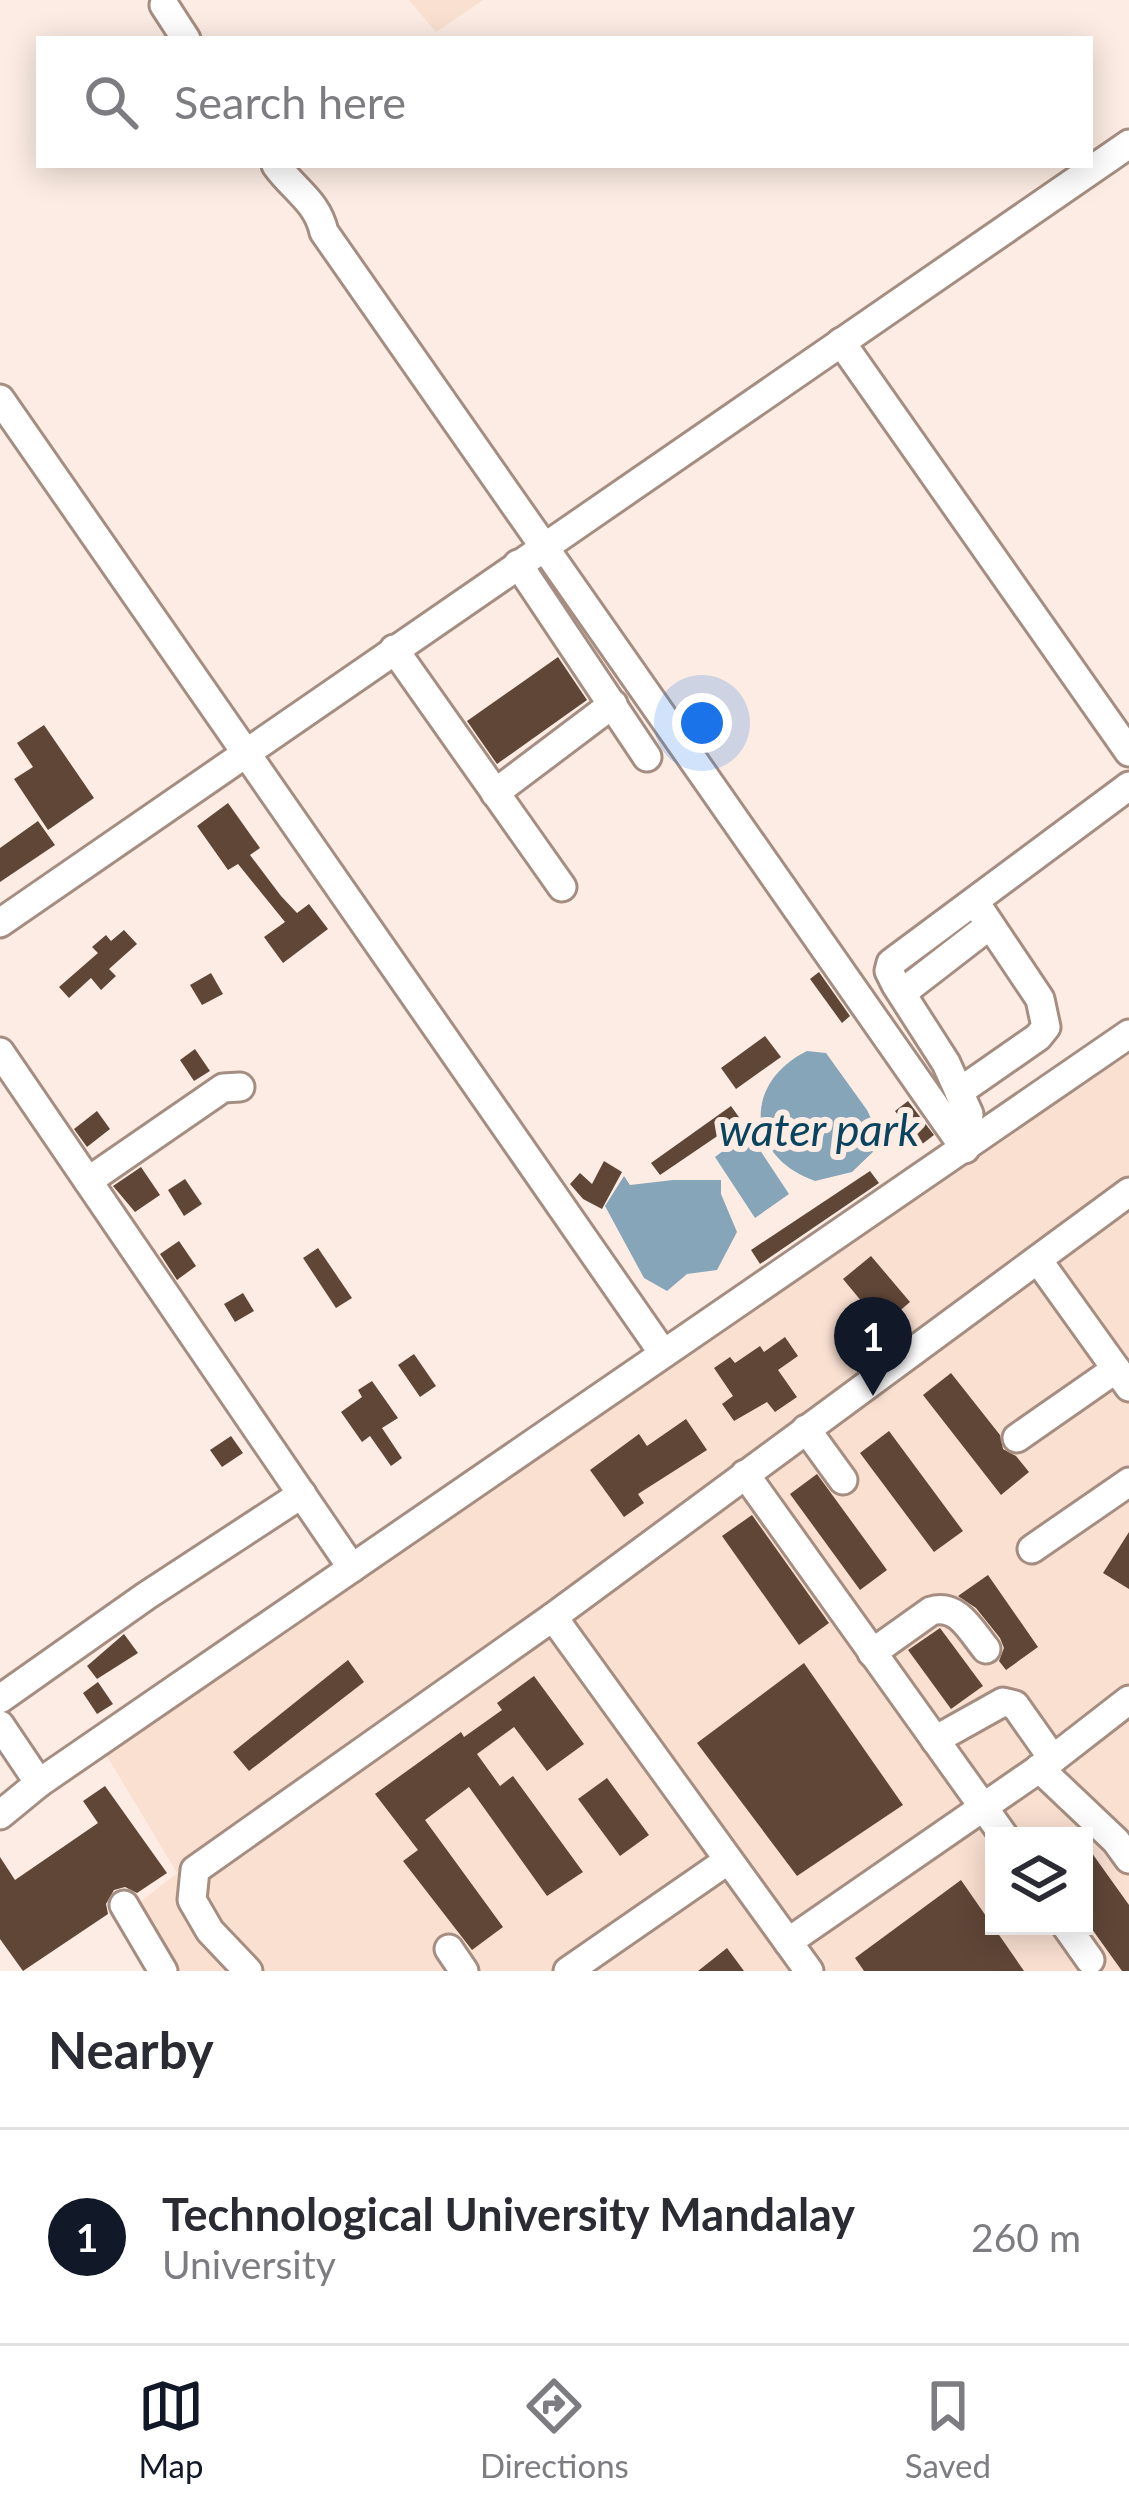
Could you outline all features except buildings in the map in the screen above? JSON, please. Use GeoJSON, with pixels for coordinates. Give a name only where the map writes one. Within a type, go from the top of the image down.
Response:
{"type":"FeatureCollection","features":[{"type":"Feature","properties":{"kind":"street"},"geometry":{"type":"LineString","coordinates":[[164,5],[184,36]]}},
{"type":"Feature","properties":{"kind":"street"},"geometry":{"type":"LineString","coordinates":[[0,923],[1129,145]]}},
{"type":"Feature","properties":{"kind":"street"},"geometry":{"type":"LineString","coordinates":[[279,168],[318,209],[323,232],[961,1141]]}},
{"type":"Feature","properties":{"kind":"street"},"geometry":{"type":"LineString","coordinates":[[842,342],[1119,715],[1129,752]]}},
{"type":"Feature","properties":{"kind":"street"},"geometry":{"type":"LineString","coordinates":[[0,399],[663,1353]]}},
{"type":"Feature","properties":{"kind":"street"},"geometry":{"type":"LineString","coordinates":[[518,564],[647,757]]}},
{"type":"Feature","properties":{"kind":"street"},"geometry":{"type":"LineString","coordinates":[[394,649],[562,887]]}},
{"type":"Feature","properties":{"kind":"street"},"geometry":{"type":"LineString","coordinates":[[495,793],[613,704]]}},
{"type":"Feature","properties":{"kind":"street"},"geometry":{"type":"LineString","coordinates":[[961,1141],[968,1122],[959,1092],[889,971],[891,963],[982,914],[1129,785]]}},
{"type":"Feature","properties":{"kind":"street"},"geometry":{"type":"LineString","coordinates":[[959,1092],[1046,1027],[1040,999],[982,914]]}},
{"type":"Feature","properties":{"kind":"street"},"geometry":{"type":"LineString","coordinates":[[0,1815],[39,1783],[663,1353],[961,1141],[1129,1034]]}},
{"type":"Feature","properties":{"kind":"street"},"geometry":{"type":"LineString","coordinates":[[904,1059],[931,1041]]}},
{"type":"Feature","properties":{"kind":"street"},"geometry":{"type":"LineString","coordinates":[[0,1052],[352,1568]]}},
{"type":"Feature","properties":{"kind":"street"},"geometry":{"type":"LineString","coordinates":[[88,1181],[223,1088],[240,1087]]}},
{"type":"Feature","properties":{"kind":"street"},"geometry":{"type":"LineString","coordinates":[[248,1971],[210,1931],[192,1900],[194,1870],[553,1617],[1129,1192]]}},
{"type":"Feature","properties":{"kind":"street"},"geometry":{"type":"LineString","coordinates":[[1017,1438],[1123,1378],[1038,1260]]}},
{"type":"Feature","properties":{"kind":"street"},"geometry":{"type":"LineString","coordinates":[[806,1429],[846,1479]]}},
{"type":"Feature","properties":{"kind":"street"},"geometry":{"type":"LineString","coordinates":[[745,1474],[997,1827]]}},
{"type":"Feature","properties":{"kind":"street"},"geometry":{"type":"LineString","coordinates":[[1032,1549],[1129,1481]]}},
{"type":"Feature","properties":{"kind":"street"},"geometry":{"type":"LineString","coordinates":[[0,1699],[302,1494]]}},
{"type":"Feature","properties":{"kind":"street"},"geometry":{"type":"LineString","coordinates":[[872,1653],[942,1608],[956,1611],[986,1649]]}},
{"type":"Feature","properties":{"kind":"street"},"geometry":{"type":"LineString","coordinates":[[553,1617],[809,1971]]}},
{"type":"Feature","properties":{"kind":"street"},"geometry":{"type":"LineString","coordinates":[[788,1942],[1046,1764],[1129,1700]]}},
{"type":"Feature","properties":{"kind":"street"},"geometry":{"type":"LineString","coordinates":[[935,1740],[1003,1702],[1015,1705],[1046,1764],[1129,1858]]}},
{"type":"Feature","properties":{"kind":"street"},"geometry":{"type":"LineString","coordinates":[[0,1725],[39,1783]]}},
{"type":"Feature","properties":{"kind":"street"},"geometry":{"type":"LineString","coordinates":[[568,1971],[727,1861]]}},
{"type":"Feature","properties":{"kind":"street"},"geometry":{"type":"LineString","coordinates":[[124,1905],[163,1971]]}},
{"type":"Feature","properties":{"kind":"street"},"geometry":{"type":"LineString","coordinates":[[1072,1935],[1090,1960]]}},
{"type":"Feature","properties":{"kind":"shaded area"},"geometry":{"type":"Polygon","coordinates":[[[409,0],[483,0],[436,32],[409,0]]]}},
{"type":"Feature","properties":{"kind":"shaded area"},"geometry":{"type":"Polygon","coordinates":[[[1129,1041],[1129,1971],[160,1971],[119,1919],[177,1873],[104,1751],[1129,1041]]]}},
{"type":"Feature","properties":{"kind":"water","name":"water park"},"geometry":{"type":"Polygon","coordinates":[[[807,1051],[826,1053],[876,1129],[876,1149],[852,1172],[815,1181],[792,1170],[776,1155],[765,1138],[761,1119],[771,1081],[807,1051]]]}},
{"type":"Feature","properties":{"kind":"water"},"geometry":{"type":"Polygon","coordinates":[[[748,1132],[789,1194],[755,1218],[715,1157],[748,1132]]]}},
{"type":"Feature","properties":{"kind":"water"},"geometry":{"type":"Polygon","coordinates":[[[624,1176],[630,1185],[721,1180],[721,1194],[737,1232],[717,1270],[687,1274],[667,1291],[644,1278],[605,1206],[624,1176]]]}},
{"type":"Feature","properties":{"kind":"place","name":"Technological University Mandalay"},"geometry":{"type":"Point","coordinates":[873,1396]}}]}
